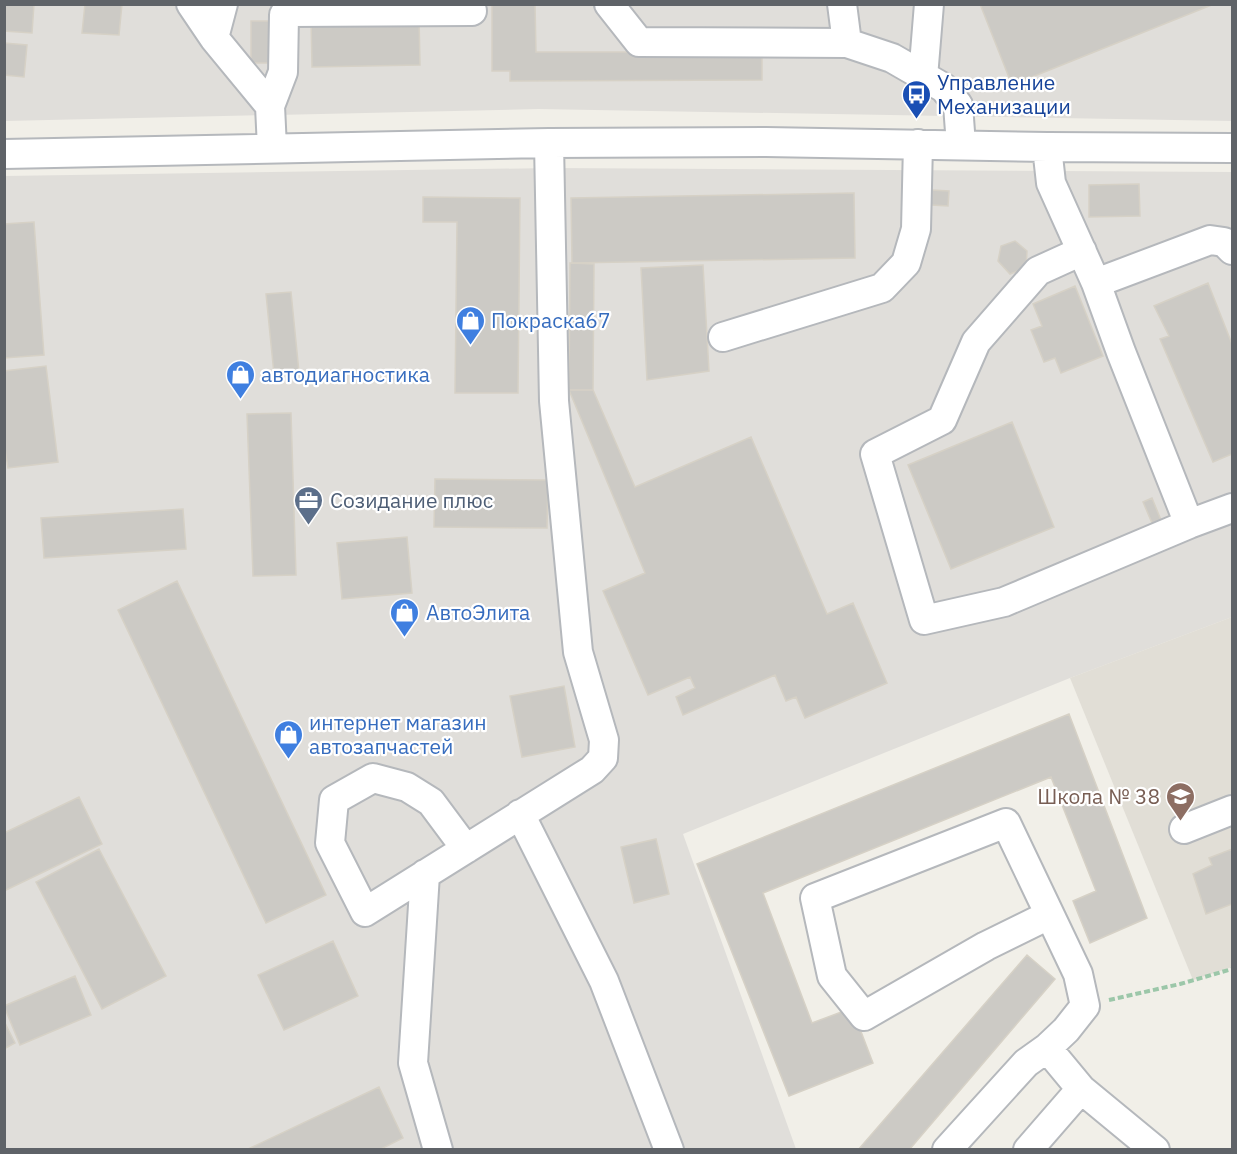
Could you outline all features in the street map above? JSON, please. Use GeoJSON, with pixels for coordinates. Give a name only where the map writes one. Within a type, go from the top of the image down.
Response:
{"type":"FeatureCollection","features":[{"type":"Feature","properties":{"kind":"street"},"geometry":{"type":"LineString","coordinates":[[191,4],[214,38],[270,106]]}},
{"type":"Feature","properties":{"kind":"street"},"geometry":{"type":"LineString","coordinates":[[214,38],[223,4]]}},
{"type":"Feature","properties":{"kind":"street"},"geometry":{"type":"LineString","coordinates":[[609,4],[639,42],[847,44],[892,58],[944,88],[958,105],[961,145]]}},
{"type":"Feature","properties":{"kind":"street"},"geometry":{"type":"LineString","coordinates":[[842,4],[847,44]]}},
{"type":"Feature","properties":{"kind":"street"},"geometry":{"type":"LineString","coordinates":[[923,77],[929,4]]}},
{"type":"Feature","properties":{"kind":"street"},"geometry":{"type":"LineString","coordinates":[[272,148],[270,106],[283,72],[284,15],[290,12],[472,11]]}},
{"type":"Feature","properties":{"kind":"street"},"geometry":{"type":"LineString","coordinates":[[466,849],[431,802],[407,787],[373,778],[334,800],[330,843],[365,912],[466,849],[520,814],[592,770],[603,758],[604,740],[579,652],[554,401],[549,143]]}},
{"type":"Feature","properties":{"kind":"street"},"geometry":{"type":"LineString","coordinates":[[4,154],[549,143],[1233,148]]}},
{"type":"Feature","properties":{"kind":"street"},"geometry":{"type":"LineString","coordinates":[[723,337],[882,288],[906,264],[916,228],[918,144]]}},
{"type":"Feature","properties":{"kind":"street"},"geometry":{"type":"LineString","coordinates":[[1047,147],[1052,183],[1096,283],[1189,524]]}},
{"type":"Feature","properties":{"kind":"street"},"geometry":{"type":"LineString","coordinates":[[1096,283],[1210,240],[1224,242],[1233,250]]}},
{"type":"Feature","properties":{"kind":"street"},"geometry":{"type":"LineString","coordinates":[[1082,251],[1038,271],[976,342],[942,420],[875,454],[924,620],[1004,602],[1189,524],[1233,508]]}},
{"type":"Feature","properties":{"kind":"street"},"geometry":{"type":"LineString","coordinates":[[1184,829],[1233,810]]}},
{"type":"Feature","properties":{"kind":"street"},"geometry":{"type":"LineString","coordinates":[[520,814],[604,981],[669,1149]]}},
{"type":"Feature","properties":{"kind":"street"},"geometry":{"type":"LineString","coordinates":[[947,1149],[1026,1063],[1066,1030],[1085,1006],[1078,974],[1006,823],[815,898],[832,976],[864,1016],[986,946],[1049,915]]}},
{"type":"Feature","properties":{"kind":"street"},"geometry":{"type":"LineString","coordinates":[[425,874],[413,1063],[438,1149]]}},
{"type":"Feature","properties":{"kind":"street"},"geometry":{"type":"LineString","coordinates":[[1047,1048],[1081,1089],[1155,1149]]}},
{"type":"Feature","properties":{"kind":"street"},"geometry":{"type":"LineString","coordinates":[[1028,1149],[1081,1089]]}},
{"type":"Feature","properties":{"kind":"path"},"geometry":{"type":"LineString","coordinates":[[1085,1006],[1233,969]]}},
{"type":"Feature","properties":{"kind":"shaded area"},"geometry":{"type":"Polygon","coordinates":[[[4,5],[1232,5],[1232,121],[538,109],[5,121],[4,5]]]}},
{"type":"Feature","properties":{"kind":"shaded area"},"geometry":{"type":"Polygon","coordinates":[[[551,168],[1232,172],[1232,617],[1070,678],[683,834],[796,1149],[5,1149],[4,176],[551,168]]]}},
{"type":"Feature","properties":{"kind":"shaded area","name":"Школа № 38"},"geometry":{"type":"Polygon","coordinates":[[[1232,617],[1232,967],[1193,980],[1070,678],[1232,617]]]}},
{"type":"Feature","properties":{"kind":"building"},"geometry":{"type":"Polygon","coordinates":[[[4,4],[34,4],[32,33],[4,31],[4,4]]]}},
{"type":"Feature","properties":{"kind":"building"},"geometry":{"type":"Polygon","coordinates":[[[85,4],[122,4],[119,35],[82,33],[85,4]]]}},
{"type":"Feature","properties":{"kind":"building"},"geometry":{"type":"Polygon","coordinates":[[[492,4],[535,4],[536,52],[762,52],[762,80],[510,81],[510,71],[492,71],[492,4]]]}},
{"type":"Feature","properties":{"kind":"building"},"geometry":{"type":"Polygon","coordinates":[[[980,4],[1214,4],[1012,85],[980,4]]]}},
{"type":"Feature","properties":{"kind":"building"},"geometry":{"type":"Polygon","coordinates":[[[419,17],[420,65],[312,67],[311,19],[419,17]]]}},
{"type":"Feature","properties":{"kind":"building"},"geometry":{"type":"Polygon","coordinates":[[[251,21],[270,21],[270,63],[251,63],[251,21]]]}},
{"type":"Feature","properties":{"kind":"building"},"geometry":{"type":"Polygon","coordinates":[[[4,43],[27,45],[24,77],[4,75],[4,43]]]}},
{"type":"Feature","properties":{"kind":"building"},"geometry":{"type":"Polygon","coordinates":[[[1139,184],[1140,216],[1089,217],[1089,185],[1139,184]]]}},
{"type":"Feature","properties":{"kind":"building"},"geometry":{"type":"Polygon","coordinates":[[[932,190],[949,191],[948,206],[931,205],[932,190]]]}},
{"type":"Feature","properties":{"kind":"building"},"geometry":{"type":"Polygon","coordinates":[[[854,193],[855,258],[572,263],[571,198],[854,193]]]}},
{"type":"Feature","properties":{"kind":"building"},"geometry":{"type":"Polygon","coordinates":[[[423,197],[520,198],[518,393],[455,393],[457,222],[423,222],[423,197]]]}},
{"type":"Feature","properties":{"kind":"building"},"geometry":{"type":"Polygon","coordinates":[[[34,222],[44,355],[4,358],[4,224],[34,222]]]}},
{"type":"Feature","properties":{"kind":"building"},"geometry":{"type":"Polygon","coordinates":[[[1015,241],[1027,251],[1026,268],[1010,274],[998,261],[1001,246],[1015,241]]]}},
{"type":"Feature","properties":{"kind":"building"},"geometry":{"type":"Polygon","coordinates":[[[570,263],[594,264],[593,390],[569,390],[570,263]]]}},
{"type":"Feature","properties":{"kind":"building"},"geometry":{"type":"Polygon","coordinates":[[[703,265],[709,371],[647,380],[641,268],[703,265]]]}},
{"type":"Feature","properties":{"kind":"building"},"geometry":{"type":"Polygon","coordinates":[[[1208,283],[1232,344],[1232,454],[1213,462],[1160,339],[1169,336],[1154,306],[1208,283]]]}},
{"type":"Feature","properties":{"kind":"building"},"geometry":{"type":"Polygon","coordinates":[[[1075,286],[1103,356],[1061,373],[1055,358],[1044,362],[1031,330],[1042,326],[1033,304],[1075,286]]]}},
{"type":"Feature","properties":{"kind":"building"},"geometry":{"type":"Polygon","coordinates":[[[291,292],[299,372],[274,374],[266,294],[291,292]]]}},
{"type":"Feature","properties":{"kind":"building"},"geometry":{"type":"Polygon","coordinates":[[[46,366],[58,462],[8,468],[4,443],[4,371],[46,366]]]}},
{"type":"Feature","properties":{"kind":"building"},"geometry":{"type":"Polygon","coordinates":[[[569,390],[593,390],[635,487],[751,437],[827,614],[853,603],[887,683],[805,718],[796,697],[786,701],[775,675],[683,715],[676,697],[695,688],[690,677],[648,695],[603,591],[645,573],[569,390]]]}},
{"type":"Feature","properties":{"kind":"building"},"geometry":{"type":"Polygon","coordinates":[[[291,413],[296,575],[253,576],[247,414],[291,413]]]}},
{"type":"Feature","properties":{"kind":"building"},"geometry":{"type":"Polygon","coordinates":[[[1012,422],[1054,527],[951,569],[908,465],[1012,422]]]}},
{"type":"Feature","properties":{"kind":"building"},"geometry":{"type":"Polygon","coordinates":[[[435,479],[548,480],[547,528],[434,527],[435,479]]]}},
{"type":"Feature","properties":{"kind":"building"},"geometry":{"type":"Polygon","coordinates":[[[1152,498],[1161,520],[1152,523],[1143,502],[1152,498]]]}},
{"type":"Feature","properties":{"kind":"building"},"geometry":{"type":"Polygon","coordinates":[[[183,509],[186,549],[44,558],[41,518],[183,509]]]}},
{"type":"Feature","properties":{"kind":"building"},"geometry":{"type":"Polygon","coordinates":[[[407,537],[412,593],[342,599],[337,543],[407,537]]]}},
{"type":"Feature","properties":{"kind":"building"},"geometry":{"type":"Polygon","coordinates":[[[177,581],[326,895],[266,923],[118,610],[177,581]]]}},
{"type":"Feature","properties":{"kind":"building"},"geometry":{"type":"Polygon","coordinates":[[[564,686],[575,747],[522,757],[510,696],[564,686]]]}},
{"type":"Feature","properties":{"kind":"building"},"geometry":{"type":"Polygon","coordinates":[[[1069,714],[1147,918],[1090,943],[1073,901],[1096,891],[1051,777],[763,893],[812,1023],[852,1008],[873,1063],[789,1096],[697,864],[1069,714]]]}},
{"type":"Feature","properties":{"kind":"building"},"geometry":{"type":"Polygon","coordinates":[[[79,797],[102,844],[4,891],[4,833],[79,797]]]}},
{"type":"Feature","properties":{"kind":"building"},"geometry":{"type":"Polygon","coordinates":[[[656,839],[669,894],[634,903],[621,847],[656,839]]]}},
{"type":"Feature","properties":{"kind":"building"},"geometry":{"type":"Polygon","coordinates":[[[99,849],[166,976],[102,1009],[36,882],[99,849]]]}},
{"type":"Feature","properties":{"kind":"building"},"geometry":{"type":"Polygon","coordinates":[[[1232,849],[1232,904],[1206,914],[1193,874],[1212,865],[1209,858],[1232,849]]]}},
{"type":"Feature","properties":{"kind":"building"},"geometry":{"type":"Polygon","coordinates":[[[333,941],[358,996],[284,1030],[258,975],[333,941]]]}},
{"type":"Feature","properties":{"kind":"building"},"geometry":{"type":"Polygon","coordinates":[[[1027,955],[1055,979],[909,1150],[858,1150],[1027,955]]]}},
{"type":"Feature","properties":{"kind":"building"},"geometry":{"type":"Polygon","coordinates":[[[75,976],[91,1015],[20,1045],[4,1006],[75,976]]]}},
{"type":"Feature","properties":{"kind":"building"},"geometry":{"type":"Polygon","coordinates":[[[4,1021],[15,1043],[4,1049],[4,1021]]]}},
{"type":"Feature","properties":{"kind":"building"},"geometry":{"type":"Polygon","coordinates":[[[379,1087],[403,1138],[379,1150],[246,1150],[379,1087]]]}},
{"type":"Feature","properties":{"kind":"place","name":"Управление Механизации"},"geometry":{"type":"Point","coordinates":[916,120]}},
{"type":"Feature","properties":{"kind":"place","name":"Покраска67"},"geometry":{"type":"Point","coordinates":[470,346]}},
{"type":"Feature","properties":{"kind":"place","name":"автодиагностика"},"geometry":{"type":"Point","coordinates":[240,400]}},
{"type":"Feature","properties":{"kind":"place","name":"Созидание плюс"},"geometry":{"type":"Point","coordinates":[309,526]}},
{"type":"Feature","properties":{"kind":"place","name":"АвтоЭлита"},"geometry":{"type":"Point","coordinates":[405,638]}},
{"type":"Feature","properties":{"kind":"place","name":"интернет магазин автозапчастей"},"geometry":{"type":"Point","coordinates":[288,760]}},
{"type":"Feature","properties":{"kind":"place","name":"Школа № 38"},"geometry":{"type":"Point","coordinates":[1181,822]}}]}
